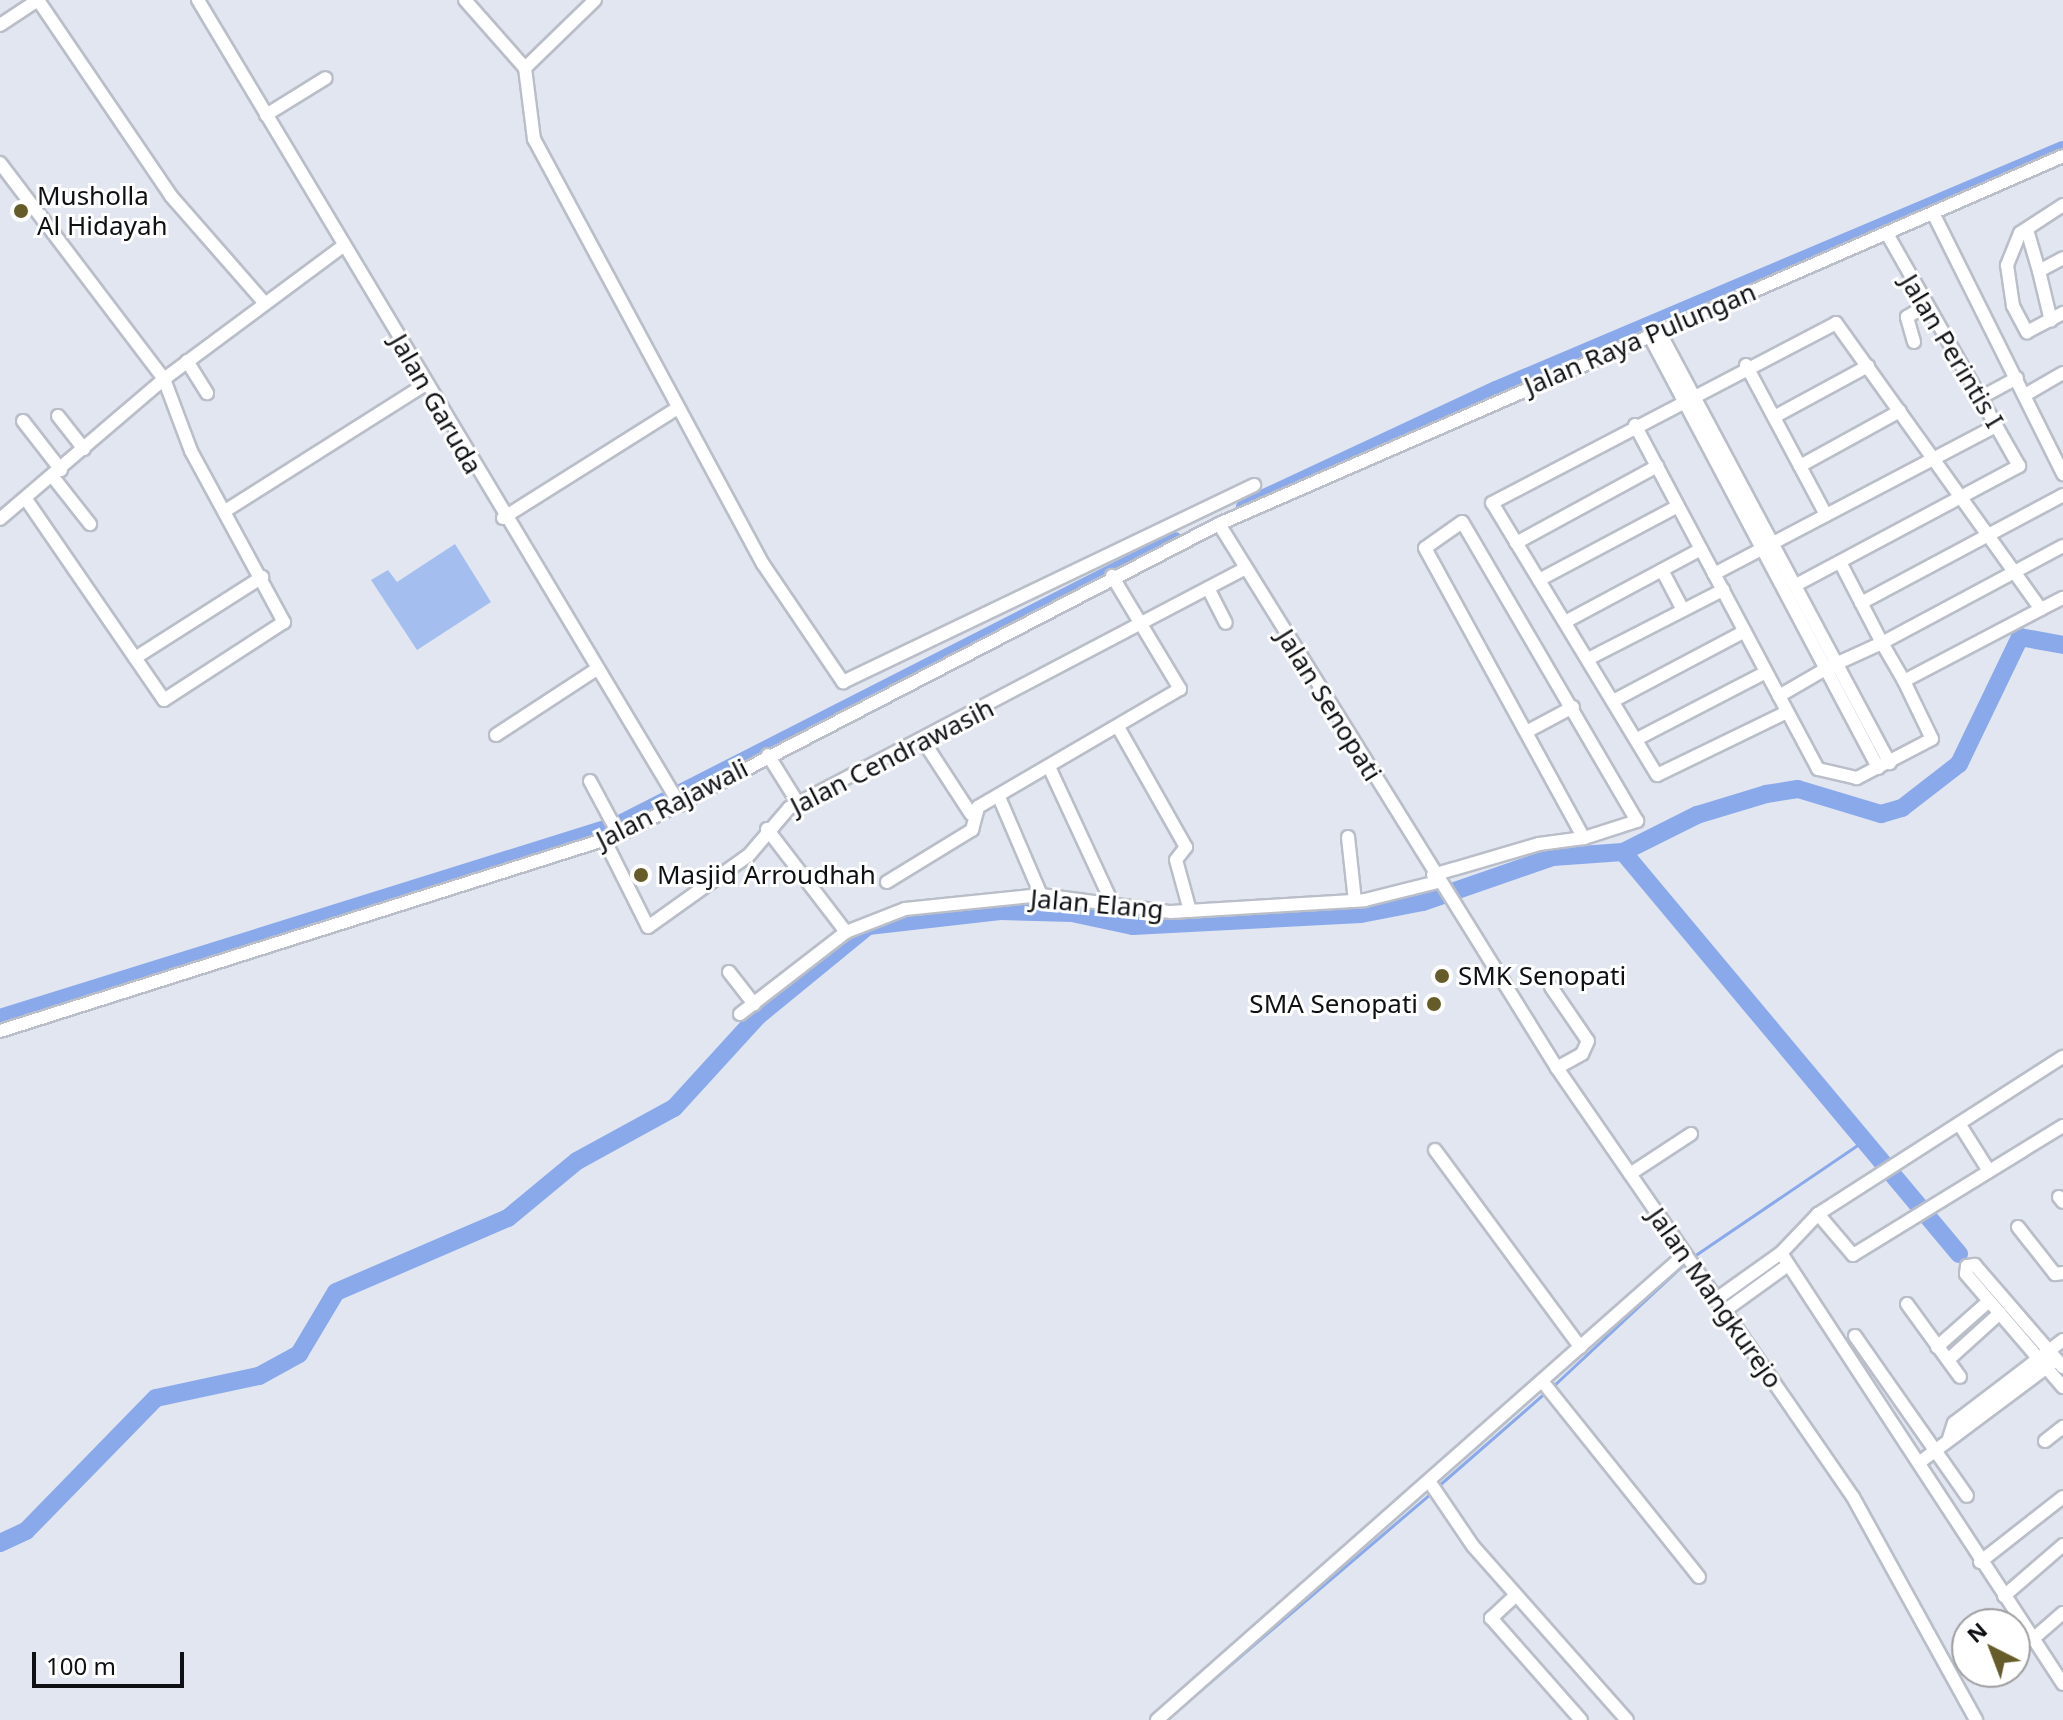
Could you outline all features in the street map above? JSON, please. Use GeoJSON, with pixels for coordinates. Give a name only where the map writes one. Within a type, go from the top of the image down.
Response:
{"type":"FeatureCollection","features":[{"type":"Feature","properties":{"kind":"street"},"geometry":{"type":"LineString","coordinates":[[0,25],[38,0],[171,196],[263,301]]}},
{"type":"Feature","properties":{"kind":"street","name":"Jalan Garuda"},"geometry":{"type":"LineString","coordinates":[[198,0],[503,518],[675,797]]}},
{"type":"Feature","properties":{"kind":"street"},"geometry":{"type":"LineString","coordinates":[[465,0],[525,68],[534,139],[763,564],[843,682],[1254,485]]}},
{"type":"Feature","properties":{"kind":"street"},"geometry":{"type":"LineString","coordinates":[[525,68],[595,0]]}},
{"type":"Feature","properties":{"kind":"street"},"geometry":{"type":"LineString","coordinates":[[266,115],[326,78]]}},
{"type":"Feature","properties":{"kind":"street","name":"Jalan Raya Pulungan"},"geometry":{"type":"LineString","coordinates":[[1219,524],[2063,156]]}},
{"type":"Feature","properties":{"kind":"street"},"geometry":{"type":"LineString","coordinates":[[0,163],[164,379],[191,451],[285,619],[282,626],[170,700],[135,658],[26,499]]}},
{"type":"Feature","properties":{"kind":"street"},"geometry":{"type":"LineString","coordinates":[[2063,205],[2027,230],[2009,252],[2013,306],[2031,334],[2063,313]]}},
{"type":"Feature","properties":{"kind":"street"},"geometry":{"type":"LineString","coordinates":[[1933,213],[2063,474]]}},
{"type":"Feature","properties":{"kind":"street"},"geometry":{"type":"LineString","coordinates":[[2027,230],[2051,321]]}},
{"type":"Feature","properties":{"kind":"street","name":"Jalan Perintis I"},"geometry":{"type":"LineString","coordinates":[[1887,234],[2019,466],[1962,497]]}},
{"type":"Feature","properties":{"kind":"street"},"geometry":{"type":"LineString","coordinates":[[0,519],[164,379],[263,301],[343,246]]}},
{"type":"Feature","properties":{"kind":"street"},"geometry":{"type":"LineString","coordinates":[[2039,271],[2063,258]]}},
{"type":"Feature","properties":{"kind":"street"},"geometry":{"type":"LineString","coordinates":[[1914,342],[1907,317],[1927,305]]}},
{"type":"Feature","properties":{"kind":"street"},"geometry":{"type":"LineString","coordinates":[[1787,712],[1661,776],[1516,543],[1494,500],[1686,396],[1836,323],[2041,609]]}},
{"type":"Feature","properties":{"kind":"street"},"geometry":{"type":"LineString","coordinates":[[1654,333],[1767,547],[1835,664]]}},
{"type":"Feature","properties":{"kind":"street"},"geometry":{"type":"LineString","coordinates":[[187,361],[207,393]]}},
{"type":"Feature","properties":{"kind":"street"},"geometry":{"type":"LineString","coordinates":[[1746,365],[1826,515]]}},
{"type":"Feature","properties":{"kind":"street"},"geometry":{"type":"LineString","coordinates":[[1774,417],[1868,366]]}},
{"type":"Feature","properties":{"kind":"street"},"geometry":{"type":"LineString","coordinates":[[2025,395],[2063,373]]}},
{"type":"Feature","properties":{"kind":"street"},"geometry":{"type":"LineString","coordinates":[[1980,398],[2017,378]]}},
{"type":"Feature","properties":{"kind":"street"},"geometry":{"type":"LineString","coordinates":[[225,511],[424,385]]}},
{"type":"Feature","properties":{"kind":"street"},"geometry":{"type":"LineString","coordinates":[[503,518],[678,408]]}},
{"type":"Feature","properties":{"kind":"street"},"geometry":{"type":"LineString","coordinates":[[1800,466],[1900,411]]}},
{"type":"Feature","properties":{"kind":"street"},"geometry":{"type":"LineString","coordinates":[[58,416],[84,449]]}},
{"type":"Feature","properties":{"kind":"street"},"geometry":{"type":"LineString","coordinates":[[23,421],[90,524]]}},
{"type":"Feature","properties":{"kind":"street"},"geometry":{"type":"LineString","coordinates":[[1635,425],[1820,770],[1857,778],[1932,739],[1840,562]]}},
{"type":"Feature","properties":{"kind":"street"},"geometry":{"type":"LineString","coordinates":[[1714,574],[1996,426]]}},
{"type":"Feature","properties":{"kind":"street"},"geometry":{"type":"LineString","coordinates":[[1516,543],[1657,466]]}},
{"type":"Feature","properties":{"kind":"street"},"geometry":{"type":"LineString","coordinates":[[1861,603],[2063,495]]}},
{"type":"Feature","properties":{"kind":"street"},"geometry":{"type":"LineString","coordinates":[[1796,585],[1962,497]]}},
{"type":"Feature","properties":{"kind":"street"},"geometry":{"type":"LineString","coordinates":[[1539,580],[1678,506]]}},
{"type":"Feature","properties":{"kind":"street"},"geometry":{"type":"LineString","coordinates":[[1528,731],[1573,707],[1462,522],[1425,548],[1584,838]]}},
{"type":"Feature","properties":{"kind":"street","name":"Jalan Senopati"},"geometry":{"type":"LineString","coordinates":[[1219,524],[1437,881]]}},
{"type":"Feature","properties":{"kind":"street","name":"Jalan Rajawali"},"geometry":{"type":"LineString","coordinates":[[0,1031],[605,841],[615,826],[768,755],[1112,576],[1219,524]]}},
{"type":"Feature","properties":{"kind":"street"},"geometry":{"type":"LineString","coordinates":[[1779,696],[2063,546]]}},
{"type":"Feature","properties":{"kind":"street"},"geometry":{"type":"LineString","coordinates":[[1767,547],[1796,585],[1884,766]]}},
{"type":"Feature","properties":{"kind":"street"},"geometry":{"type":"LineString","coordinates":[[1565,622],[1701,549]]}},
{"type":"Feature","properties":{"kind":"street","name":"Jalan Cendrawasih"},"geometry":{"type":"LineString","coordinates":[[605,841],[648,927],[749,855],[767,829],[798,803],[924,742],[1244,569]]}},
{"type":"Feature","properties":{"kind":"street"},"geometry":{"type":"LineString","coordinates":[[1662,570],[1683,610]]}},
{"type":"Feature","properties":{"kind":"street"},"geometry":{"type":"LineString","coordinates":[[971,814],[1050,769],[1180,687],[1112,576]]}},
{"type":"Feature","properties":{"kind":"street"},"geometry":{"type":"LineString","coordinates":[[135,658],[262,577]]}},
{"type":"Feature","properties":{"kind":"street"},"geometry":{"type":"LineString","coordinates":[[1208,588],[1226,623]]}},
{"type":"Feature","properties":{"kind":"street"},"geometry":{"type":"LineString","coordinates":[[1588,659],[1723,590]]}},
{"type":"Feature","properties":{"kind":"street"},"geometry":{"type":"LineString","coordinates":[[1904,681],[2063,598]]}},
{"type":"Feature","properties":{"kind":"street"},"geometry":{"type":"LineString","coordinates":[[1613,701],[1745,631]]}},
{"type":"Feature","properties":{"kind":"street"},"geometry":{"type":"LineString","coordinates":[[496,735],[597,669]]}},
{"type":"Feature","properties":{"kind":"street"},"geometry":{"type":"LineString","coordinates":[[1637,739],[1766,672]]}},
{"type":"Feature","properties":{"kind":"street","name":"Jalan Elang"},"geometry":{"type":"LineString","coordinates":[[740,1014],[846,932],[905,909],[1041,895],[1115,909],[1190,911],[1355,901],[1437,881],[1584,838],[1637,818],[1573,707]]}},
{"type":"Feature","properties":{"kind":"street"},"geometry":{"type":"LineString","coordinates":[[1118,727],[1186,847],[1176,860],[1190,911]]}},
{"type":"Feature","properties":{"kind":"street"},"geometry":{"type":"LineString","coordinates":[[887,882],[972,830],[971,814],[924,742]]}},
{"type":"Feature","properties":{"kind":"street"},"geometry":{"type":"LineString","coordinates":[[768,755],[798,803]]}},
{"type":"Feature","properties":{"kind":"street"},"geometry":{"type":"LineString","coordinates":[[1050,769],[1115,909]]}},
{"type":"Feature","properties":{"kind":"street"},"geometry":{"type":"LineString","coordinates":[[590,781],[615,826]]}},
{"type":"Feature","properties":{"kind":"street"},"geometry":{"type":"LineString","coordinates":[[999,797],[1041,895]]}},
{"type":"Feature","properties":{"kind":"street"},"geometry":{"type":"LineString","coordinates":[[767,829],[846,932]]}},
{"type":"Feature","properties":{"kind":"street"},"geometry":{"type":"LineString","coordinates":[[1348,837],[1355,901]]}},
{"type":"Feature","properties":{"kind":"street","name":"Jalan Mangkurejo"},"geometry":{"type":"LineString","coordinates":[[1437,881],[1557,1068],[1866,1518],[1976,1720]]}},
{"type":"Feature","properties":{"kind":"street"},"geometry":{"type":"LineString","coordinates":[[729,972],[754,1004]]}},
{"type":"Feature","properties":{"kind":"street"},"geometry":{"type":"LineString","coordinates":[[1551,987],[1588,1041],[1582,1054],[1557,1068]]}},
{"type":"Feature","properties":{"kind":"street"},"geometry":{"type":"LineString","coordinates":[[1723,1312],[1785,1259],[1818,1214],[2063,1057]]}},
{"type":"Feature","properties":{"kind":"street"},"geometry":{"type":"LineString","coordinates":[[1960,1125],[1989,1171]]}},
{"type":"Feature","properties":{"kind":"street"},"geometry":{"type":"LineString","coordinates":[[1818,1214],[1850,1255],[1929,1211],[2063,1126]]}},
{"type":"Feature","properties":{"kind":"street"},"geometry":{"type":"LineString","coordinates":[[1630,1174],[1691,1134]]}},
{"type":"Feature","properties":{"kind":"street"},"geometry":{"type":"LineString","coordinates":[[1435,1150],[1580,1347]]}},
{"type":"Feature","properties":{"kind":"street"},"geometry":{"type":"LineString","coordinates":[[2018,1227],[2055,1274],[2063,1273]]}},
{"type":"Feature","properties":{"kind":"street"},"geometry":{"type":"LineString","coordinates":[[1715,1300],[1785,1259]]}},
{"type":"Feature","properties":{"kind":"street"},"geometry":{"type":"LineString","coordinates":[[1785,1259],[1920,1462],[1980,1562],[2062,1682]]}},
{"type":"Feature","properties":{"kind":"street"},"geometry":{"type":"LineString","coordinates":[[1157,1720],[1432,1486],[1546,1385],[1580,1347],[1688,1261]]}},
{"type":"Feature","properties":{"kind":"street"},"geometry":{"type":"LineString","coordinates":[[2053,1359],[1989,1301],[1966,1274],[1969,1265],[2053,1359],[2063,1387]]}},
{"type":"Feature","properties":{"kind":"street"},"geometry":{"type":"LineString","coordinates":[[1937,1347],[1989,1301]]}},
{"type":"Feature","properties":{"kind":"street"},"geometry":{"type":"LineString","coordinates":[[1907,1304],[1960,1377]]}},
{"type":"Feature","properties":{"kind":"street"},"geometry":{"type":"LineString","coordinates":[[1948,1360],[2000,1313]]}},
{"type":"Feature","properties":{"kind":"street"},"geometry":{"type":"LineString","coordinates":[[1855,1336],[1967,1496]]}},
{"type":"Feature","properties":{"kind":"street"},"geometry":{"type":"LineString","coordinates":[[1920,1462],[1949,1438],[1963,1435],[2053,1359],[2063,1340]]}},
{"type":"Feature","properties":{"kind":"street"},"geometry":{"type":"LineString","coordinates":[[1546,1385],[1699,1577]]}},
{"type":"Feature","properties":{"kind":"street"},"geometry":{"type":"LineString","coordinates":[[2045,1441],[2063,1427]]}},
{"type":"Feature","properties":{"kind":"street"},"geometry":{"type":"LineString","coordinates":[[1432,1486],[1515,1596],[1627,1720]]}},
{"type":"Feature","properties":{"kind":"street"},"geometry":{"type":"LineString","coordinates":[[1980,1562],[2063,1497]]}},
{"type":"Feature","properties":{"kind":"street"},"geometry":{"type":"LineString","coordinates":[[2004,1596],[2063,1545]]}},
{"type":"Feature","properties":{"kind":"street"},"geometry":{"type":"LineString","coordinates":[[1515,1596],[1491,1618],[1581,1720]]}},
{"type":"Feature","properties":{"kind":"street"},"geometry":{"type":"LineString","coordinates":[[2034,1638],[2063,1613]]}},
{"type":"Feature","properties":{"kind":"shaded area"},"geometry":{"type":"Polygon","coordinates":[[[455,544],[491,602],[417,650],[371,580],[388,570],[397,582],[455,544]]]}},
{"type":"Feature","properties":{"kind":"waterway"},"geometry":{"type":"LineString","coordinates":[[1245,507],[1496,390],[2063,150]]}},
{"type":"Feature","properties":{"kind":"waterway"},"geometry":{"type":"LineString","coordinates":[[0,1018],[618,825],[1175,541]]}},
{"type":"Feature","properties":{"kind":"waterway"},"geometry":{"type":"LineString","coordinates":[[0,1543],[26,1531],[156,1398],[259,1376],[299,1354],[336,1292],[508,1218],[577,1161],[674,1108],[758,1016],[868,926],[1000,911],[1072,913],[1133,926],[1361,914],[1423,902],[1553,857],[1623,852],[1697,815],[1766,794],[1798,789],[1881,814],[1902,808],[1959,764],[2020,637],[2063,645]]}},
{"type":"Feature","properties":{"kind":"waterway"},"geometry":{"type":"LineString","coordinates":[[1623,852],[1959,1254]]}},
{"type":"Feature","properties":{"kind":"waterway"},"geometry":{"type":"LineString","coordinates":[[1691,1258],[1862,1142]]}},
{"type":"Feature","properties":{"kind":"waterway"},"geometry":{"type":"LineString","coordinates":[[1553,1386],[1685,1263]]}},
{"type":"Feature","properties":{"kind":"waterway"},"geometry":{"type":"LineString","coordinates":[[1438,1486],[1547,1391]]}},
{"type":"Feature","properties":{"kind":"waterway"},"geometry":{"type":"LineString","coordinates":[[1198,1692],[1433,1491]]}},
{"type":"Feature","properties":{"kind":"place","name":"Musholla Al Hidayah"},"geometry":{"type":"Point","coordinates":[21,211]}},
{"type":"Feature","properties":{"kind":"place","name":"Masjid Arroudhah"},"geometry":{"type":"Point","coordinates":[641,875]}},
{"type":"Feature","properties":{"kind":"place","name":"SMK Senopati"},"geometry":{"type":"Point","coordinates":[1442,976]}},
{"type":"Feature","properties":{"kind":"place","name":"SMA Senopati"},"geometry":{"type":"Point","coordinates":[1434,1004]}}]}
